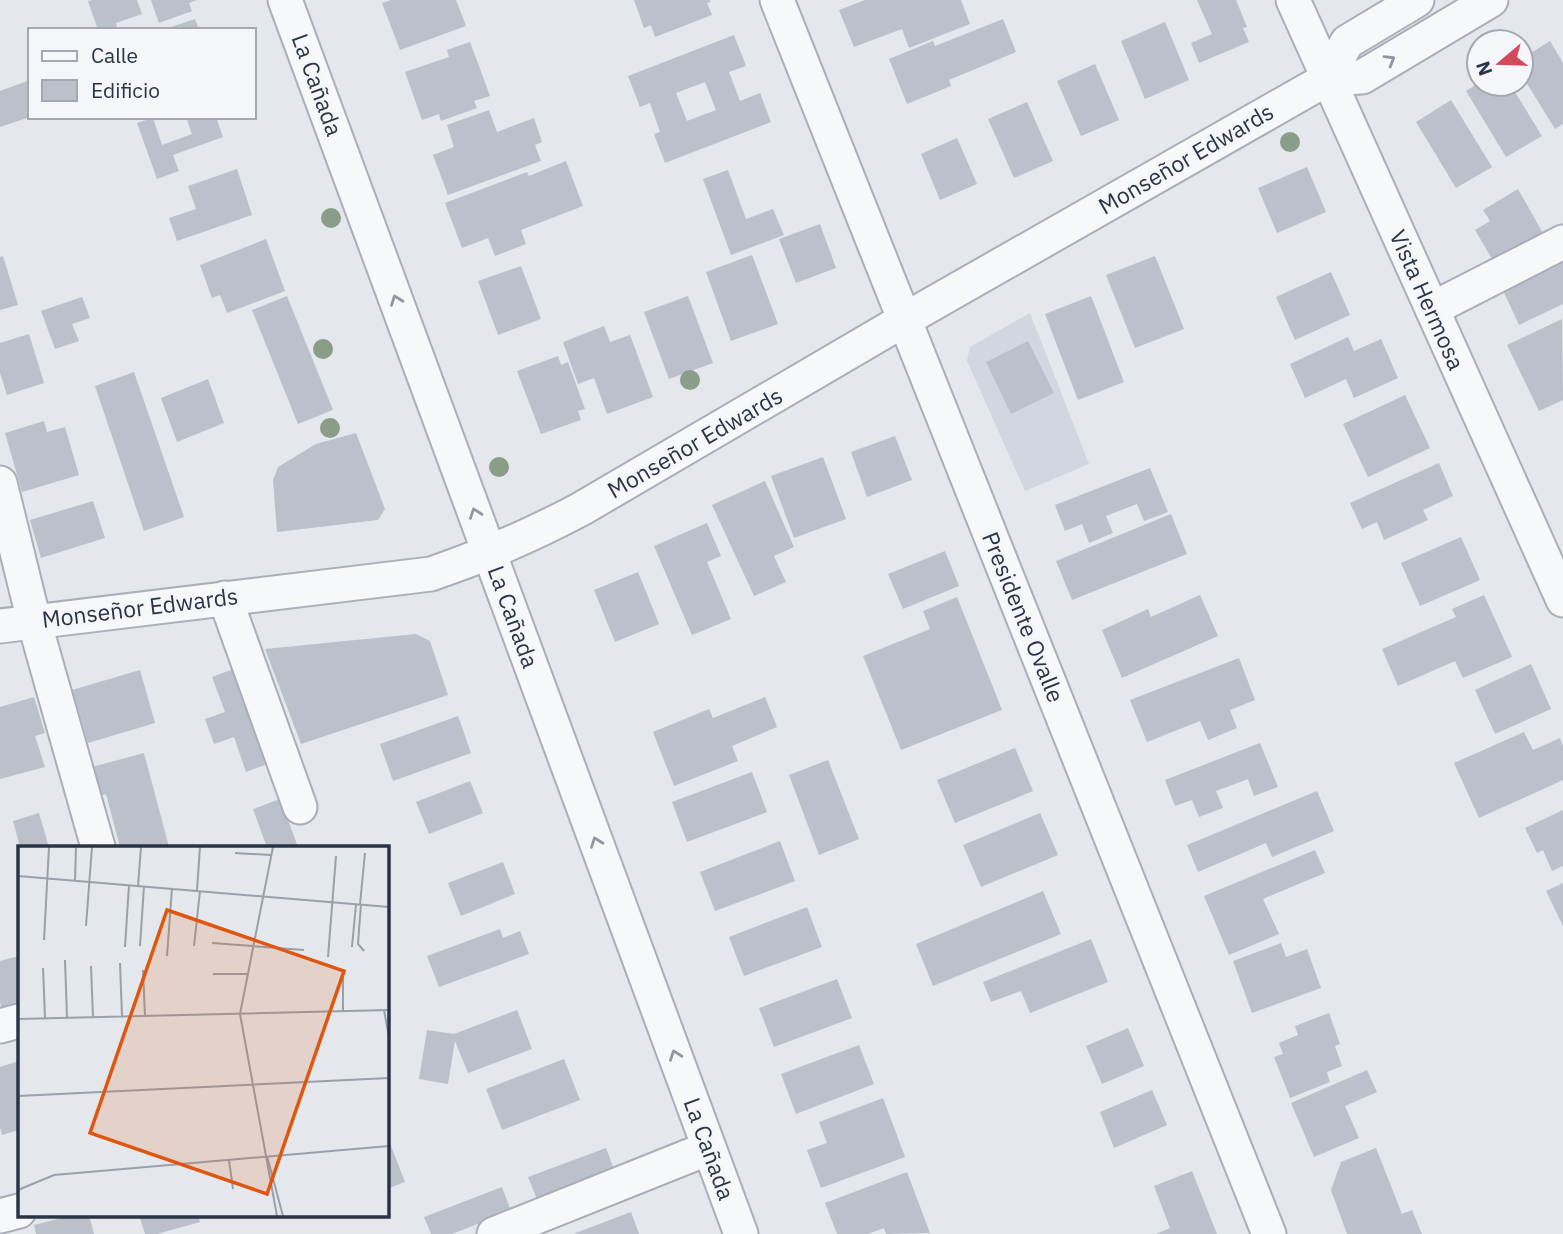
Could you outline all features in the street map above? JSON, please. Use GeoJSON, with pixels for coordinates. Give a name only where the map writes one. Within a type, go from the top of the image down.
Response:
{"type":"FeatureCollection","features":[{"type":"Feature","properties":{"kind":"street","name":"La Cañada"},"geometry":{"type":"LineString","coordinates":[[285,0],[741,1234]]}},
{"type":"Feature","properties":{"kind":"street","name":"Presidente Ovalle"},"geometry":{"type":"LineString","coordinates":[[777,0],[1269,1234]]}},
{"type":"Feature","properties":{"kind":"street","name":"Vista Hermosa"},"geometry":{"type":"LineString","coordinates":[[1293,0],[1563,600]]}},
{"type":"Feature","properties":{"kind":"street"},"geometry":{"type":"LineString","coordinates":[[1327,79],[1346,42],[1417,0]]}},
{"type":"Feature","properties":{"kind":"street","name":"Monseñor Edwards"},"geometry":{"type":"LineString","coordinates":[[0,625],[431,573],[489,554],[581,509],[904,320],[1327,79],[1362,77],[1491,0]]}},
{"type":"Feature","properties":{"kind":"street"},"geometry":{"type":"LineString","coordinates":[[1432,309],[1563,242]]}},
{"type":"Feature","properties":{"kind":"street"},"geometry":{"type":"LineString","coordinates":[[0,483],[34,621],[98,846]]}},
{"type":"Feature","properties":{"kind":"street"},"geometry":{"type":"LineString","coordinates":[[225,598],[300,807]]}},
{"type":"Feature","properties":{"kind":"street"},"geometry":{"type":"LineString","coordinates":[[0,1026],[18,1021]]}},
{"type":"Feature","properties":{"kind":"street"},"geometry":{"type":"LineString","coordinates":[[494,1234],[709,1148]]}},
{"type":"Feature","properties":{"kind":"street"},"geometry":{"type":"LineString","coordinates":[[0,1216],[18,1210]]}},
{"type":"Feature","properties":{"kind":"shaded area"},"geometry":{"type":"Polygon","coordinates":[[[1030,313],[1089,464],[1025,491],[967,361],[970,347],[1030,313]]]}},
{"type":"Feature","properties":{"kind":"building"},"geometry":{"type":"Polygon","coordinates":[[[137,0],[142,14],[116,23],[117,27],[114,28],[97,28],[88,1],[137,0]]]}},
{"type":"Feature","properties":{"kind":"building"},"geometry":{"type":"Polygon","coordinates":[[[151,0],[197,0],[189,3],[192,11],[159,23],[151,0]]]}},
{"type":"Feature","properties":{"kind":"building"},"geometry":{"type":"Polygon","coordinates":[[[391,0],[456,0],[466,26],[400,50],[382,3],[391,0]]]}},
{"type":"Feature","properties":{"kind":"building"},"geometry":{"type":"Polygon","coordinates":[[[634,0],[710,0],[707,3],[712,15],[655,37],[651,25],[644,28],[634,0]]]}},
{"type":"Feature","properties":{"kind":"building"},"geometry":{"type":"Polygon","coordinates":[[[865,0],[961,0],[970,24],[909,48],[902,29],[854,47],[839,10],[865,0]]]}},
{"type":"Feature","properties":{"kind":"building"},"geometry":{"type":"Polygon","coordinates":[[[1197,0],[1236,0],[1247,27],[1243,28],[1249,42],[1199,63],[1191,43],[1212,34],[1197,0]]]}},
{"type":"Feature","properties":{"kind":"building"},"geometry":{"type":"Polygon","coordinates":[[[195,19],[198,28],[168,28],[195,19]]]}},
{"type":"Feature","properties":{"kind":"building"},"geometry":{"type":"Polygon","coordinates":[[[1003,19],[1016,52],[949,80],[951,86],[907,104],[889,59],[933,41],[935,46],[1003,19]]]}},
{"type":"Feature","properties":{"kind":"building"},"geometry":{"type":"Polygon","coordinates":[[[1165,22],[1189,80],[1145,99],[1121,41],[1165,22]]]}},
{"type":"Feature","properties":{"kind":"building"},"geometry":{"type":"Polygon","coordinates":[[[734,35],[746,66],[729,72],[740,101],[760,93],[771,122],[665,163],[654,134],[660,132],[650,103],[640,107],[628,76],[734,35]],[[705,82],[676,93],[687,121],[716,110],[705,82]]]}},
{"type":"Feature","properties":{"kind":"building"},"geometry":{"type":"Polygon","coordinates":[[[1550,41],[1563,63],[1563,124],[1555,129],[1535,97],[1535,50],[1550,41]]]}},
{"type":"Feature","properties":{"kind":"building"},"geometry":{"type":"Polygon","coordinates":[[[470,42],[490,96],[474,101],[477,108],[441,121],[439,114],[422,120],[405,72],[449,57],[447,50],[470,42]]]}},
{"type":"Feature","properties":{"kind":"building"},"geometry":{"type":"Polygon","coordinates":[[[1095,64],[1119,120],[1081,136],[1057,81],[1095,64]]]}},
{"type":"Feature","properties":{"kind":"building"},"geometry":{"type":"Polygon","coordinates":[[[28,81],[28,118],[0,127],[0,91],[28,81]]]}},
{"type":"Feature","properties":{"kind":"building"},"geometry":{"type":"Polygon","coordinates":[[[1470,98],[1519,98],[1542,136],[1506,157],[1470,98]]]}},
{"type":"Feature","properties":{"kind":"building"},"geometry":{"type":"Polygon","coordinates":[[[1451,100],[1492,167],[1456,188],[1416,122],[1451,100]]]}},
{"type":"Feature","properties":{"kind":"building"},"geometry":{"type":"Polygon","coordinates":[[[1027,102],[1053,161],[1014,178],[988,119],[1027,102]]]}},
{"type":"Feature","properties":{"kind":"building"},"geometry":{"type":"Polygon","coordinates":[[[489,110],[497,132],[534,118],[542,142],[535,145],[541,161],[448,195],[433,155],[454,147],[447,125],[489,110]]]}},
{"type":"Feature","properties":{"kind":"building"},"geometry":{"type":"Polygon","coordinates":[[[153,119],[162,145],[192,134],[187,119],[217,119],[223,137],[173,155],[179,171],[157,179],[137,123],[153,119]]]}},
{"type":"Feature","properties":{"kind":"building"},"geometry":{"type":"Polygon","coordinates":[[[957,138],[977,184],[940,200],[921,154],[957,138]]]}},
{"type":"Feature","properties":{"kind":"building"},"geometry":{"type":"Polygon","coordinates":[[[566,161],[583,206],[521,230],[526,244],[495,256],[488,238],[462,248],[445,203],[527,172],[529,176],[566,161]]]}},
{"type":"Feature","properties":{"kind":"building"},"geometry":{"type":"Polygon","coordinates":[[[1307,167],[1326,212],[1277,233],[1258,188],[1307,167]]]}},
{"type":"Feature","properties":{"kind":"building"},"geometry":{"type":"Polygon","coordinates":[[[237,169],[252,215],[177,241],[169,218],[196,209],[188,186],[237,169]]]}},
{"type":"Feature","properties":{"kind":"building"},"geometry":{"type":"Polygon","coordinates":[[[728,170],[746,219],[773,209],[784,235],[731,255],[703,179],[728,170]]]}},
{"type":"Feature","properties":{"kind":"building"},"geometry":{"type":"Polygon","coordinates":[[[1518,189],[1544,235],[1495,264],[1475,230],[1490,221],[1483,210],[1518,189]]]}},
{"type":"Feature","properties":{"kind":"building"},"geometry":{"type":"Polygon","coordinates":[[[820,224],[836,268],[796,283],[779,239],[820,224]]]}},
{"type":"Feature","properties":{"kind":"building"},"geometry":{"type":"Polygon","coordinates":[[[266,239],[285,291],[227,313],[220,295],[212,298],[200,265],[266,239]]]}},
{"type":"Feature","properties":{"kind":"building"},"geometry":{"type":"Polygon","coordinates":[[[752,255],[778,324],[731,341],[706,272],[752,255]]]}},
{"type":"Feature","properties":{"kind":"building"},"geometry":{"type":"Polygon","coordinates":[[[3,256],[18,305],[0,310],[0,257],[3,256]]]}},
{"type":"Feature","properties":{"kind":"building"},"geometry":{"type":"Polygon","coordinates":[[[1155,256],[1184,329],[1135,348],[1106,275],[1155,256]]]}},
{"type":"Feature","properties":{"kind":"building"},"geometry":{"type":"Polygon","coordinates":[[[1563,257],[1563,304],[1519,325],[1501,286],[1563,257]]]}},
{"type":"Feature","properties":{"kind":"building"},"geometry":{"type":"Polygon","coordinates":[[[521,266],[541,319],[498,335],[478,281],[521,266]]]}},
{"type":"Feature","properties":{"kind":"building"},"geometry":{"type":"Polygon","coordinates":[[[1331,272],[1350,315],[1295,340],[1276,297],[1331,272]]]}},
{"type":"Feature","properties":{"kind":"building"},"geometry":{"type":"Polygon","coordinates":[[[287,296],[333,410],[298,424],[252,310],[287,296]]]}},
{"type":"Feature","properties":{"kind":"building"},"geometry":{"type":"Polygon","coordinates":[[[688,296],[713,363],[669,379],[644,312],[688,296]]]}},
{"type":"Feature","properties":{"kind":"building"},"geometry":{"type":"Polygon","coordinates":[[[1091,296],[1124,382],[1078,400],[1045,314],[1091,296]]]}},
{"type":"Feature","properties":{"kind":"building"},"geometry":{"type":"Polygon","coordinates":[[[82,297],[90,318],[72,324],[79,341],[55,349],[41,311],[82,297]]]}},
{"type":"Feature","properties":{"kind":"building"},"geometry":{"type":"Polygon","coordinates":[[[1562,319],[1563,400],[1539,411],[1507,345],[1562,319]]]}},
{"type":"Feature","properties":{"kind":"building"},"geometry":{"type":"Polygon","coordinates":[[[604,326],[610,342],[630,335],[653,397],[607,414],[594,378],[578,384],[563,342],[604,326]]]}},
{"type":"Feature","properties":{"kind":"building"},"geometry":{"type":"Polygon","coordinates":[[[29,334],[44,383],[7,395],[0,373],[0,343],[29,334]]]}},
{"type":"Feature","properties":{"kind":"building"},"geometry":{"type":"Polygon","coordinates":[[[1348,337],[1354,351],[1381,339],[1398,378],[1354,398],[1346,379],[1305,398],[1290,364],[1348,337]]]}},
{"type":"Feature","properties":{"kind":"building"},"geometry":{"type":"Polygon","coordinates":[[[1028,341],[1054,393],[1011,414],[986,362],[1028,341]]]}},
{"type":"Feature","properties":{"kind":"building"},"geometry":{"type":"Polygon","coordinates":[[[558,356],[561,365],[568,362],[585,409],[578,411],[581,420],[541,434],[517,371],[558,356]]]}},
{"type":"Feature","properties":{"kind":"building"},"geometry":{"type":"Polygon","coordinates":[[[134,372],[184,517],[144,531],[95,386],[134,372]]]}},
{"type":"Feature","properties":{"kind":"building"},"geometry":{"type":"Polygon","coordinates":[[[208,379],[224,423],[177,442],[161,398],[208,379]]]}},
{"type":"Feature","properties":{"kind":"building"},"geometry":{"type":"Polygon","coordinates":[[[1405,395],[1430,448],[1368,477],[1343,424],[1405,395]]]}},
{"type":"Feature","properties":{"kind":"building"},"geometry":{"type":"Polygon","coordinates":[[[44,421],[47,432],[65,427],[79,475],[22,492],[5,433],[44,421]]]}},
{"type":"Feature","properties":{"kind":"building"},"geometry":{"type":"Polygon","coordinates":[[[356,433],[385,509],[378,520],[277,532],[273,480],[278,467],[316,444],[356,433]]]}},
{"type":"Feature","properties":{"kind":"building"},"geometry":{"type":"Polygon","coordinates":[[[895,436],[912,480],[867,497],[851,452],[895,436]]]}},
{"type":"Feature","properties":{"kind":"building"},"geometry":{"type":"Polygon","coordinates":[[[823,457],[846,519],[794,538],[771,476],[823,457]]]}},
{"type":"Feature","properties":{"kind":"building"},"geometry":{"type":"Polygon","coordinates":[[[1439,463],[1453,496],[1423,510],[1428,520],[1384,540],[1377,522],[1362,529],[1350,503],[1439,463]]]}},
{"type":"Feature","properties":{"kind":"building"},"geometry":{"type":"Polygon","coordinates":[[[1150,468],[1168,512],[1144,521],[1137,504],[1106,516],[1113,533],[1089,543],[1082,524],[1065,531],[1055,505],[1150,468]]]}},
{"type":"Feature","properties":{"kind":"building"},"geometry":{"type":"Polygon","coordinates":[[[765,481],[794,547],[774,556],[786,582],[754,596],[712,505],[765,481]]]}},
{"type":"Feature","properties":{"kind":"building"},"geometry":{"type":"Polygon","coordinates":[[[93,501],[105,538],[41,558],[30,520],[93,501]]]}},
{"type":"Feature","properties":{"kind":"building"},"geometry":{"type":"Polygon","coordinates":[[[1171,514],[1187,554],[1072,600],[1056,561],[1171,514]]]}},
{"type":"Feature","properties":{"kind":"building"},"geometry":{"type":"Polygon","coordinates":[[[707,523],[721,556],[707,562],[731,619],[692,635],[654,546],[707,523]]]}},
{"type":"Feature","properties":{"kind":"building"},"geometry":{"type":"Polygon","coordinates":[[[1461,537],[1480,580],[1420,606],[1401,563],[1461,537]]]}},
{"type":"Feature","properties":{"kind":"building"},"geometry":{"type":"Polygon","coordinates":[[[945,551],[959,586],[903,609],[888,574],[945,551]]]}},
{"type":"Feature","properties":{"kind":"building"},"geometry":{"type":"Polygon","coordinates":[[[638,572],[659,624],[615,642],[594,590],[638,572]]]}},
{"type":"Feature","properties":{"kind":"building"},"geometry":{"type":"Polygon","coordinates":[[[1200,595],[1218,636],[1122,678],[1102,630],[1148,609],[1151,617],[1200,595]]]}},
{"type":"Feature","properties":{"kind":"building"},"geometry":{"type":"Polygon","coordinates":[[[1484,595],[1512,657],[1463,678],[1455,661],[1398,686],[1382,649],[1456,617],[1452,609],[1484,595]]]}},
{"type":"Feature","properties":{"kind":"building"},"geometry":{"type":"Polygon","coordinates":[[[957,597],[1002,710],[901,750],[863,656],[930,629],[923,611],[957,597]]]}},
{"type":"Feature","properties":{"kind":"building"},"geometry":{"type":"Polygon","coordinates":[[[416,634],[430,641],[448,695],[301,744],[265,649],[416,634]]]}},
{"type":"Feature","properties":{"kind":"building"},"geometry":{"type":"Polygon","coordinates":[[[1239,658],[1255,700],[1230,710],[1237,728],[1208,740],[1200,721],[1147,742],[1130,700],[1239,658]]]}},
{"type":"Feature","properties":{"kind":"building"},"geometry":{"type":"Polygon","coordinates":[[[1531,664],[1551,709],[1495,734],[1475,690],[1531,664]]]}},
{"type":"Feature","properties":{"kind":"building"},"geometry":{"type":"Polygon","coordinates":[[[239,667],[273,762],[246,772],[234,737],[214,744],[205,719],[225,712],[212,677],[239,667]]]}},
{"type":"Feature","properties":{"kind":"building"},"geometry":{"type":"Polygon","coordinates":[[[140,670],[155,723],[88,743],[72,690],[140,670]]]}},
{"type":"Feature","properties":{"kind":"building"},"geometry":{"type":"Polygon","coordinates":[[[34,697],[45,733],[35,736],[45,767],[0,779],[0,707],[34,697]]]}},
{"type":"Feature","properties":{"kind":"building"},"geometry":{"type":"Polygon","coordinates":[[[765,697],[777,727],[732,746],[738,761],[674,786],[653,732],[709,709],[713,718],[765,697]]]}},
{"type":"Feature","properties":{"kind":"building"},"geometry":{"type":"Polygon","coordinates":[[[458,716],[471,753],[393,781],[380,744],[458,716]]]}},
{"type":"Feature","properties":{"kind":"building"},"geometry":{"type":"Polygon","coordinates":[[[1524,732],[1533,750],[1560,738],[1563,746],[1563,780],[1479,818],[1454,763],[1524,732]]]}},
{"type":"Feature","properties":{"kind":"building"},"geometry":{"type":"Polygon","coordinates":[[[1260,743],[1278,787],[1254,796],[1248,779],[1216,791],[1223,808],[1199,817],[1192,800],[1175,806],[1165,780],[1260,743]]]}},
{"type":"Feature","properties":{"kind":"building"},"geometry":{"type":"Polygon","coordinates":[[[1015,748],[1033,791],[955,823],[937,780],[1015,748]]]}},
{"type":"Feature","properties":{"kind":"building"},"geometry":{"type":"Polygon","coordinates":[[[144,753],[169,846],[120,846],[106,794],[100,796],[92,767],[144,753]]]}},
{"type":"Feature","properties":{"kind":"building"},"geometry":{"type":"Polygon","coordinates":[[[828,760],[859,839],[819,855],[789,775],[828,760]]]}},
{"type":"Feature","properties":{"kind":"building"},"geometry":{"type":"Polygon","coordinates":[[[752,772],[767,812],[687,842],[672,802],[752,772]]]}},
{"type":"Feature","properties":{"kind":"building"},"geometry":{"type":"Polygon","coordinates":[[[470,781],[483,813],[429,834],[416,802],[470,781]]]}},
{"type":"Feature","properties":{"kind":"building"},"geometry":{"type":"Polygon","coordinates":[[[1317,791],[1334,831],[1272,857],[1266,843],[1198,872],[1187,845],[1317,791]]]}},
{"type":"Feature","properties":{"kind":"building"},"geometry":{"type":"Polygon","coordinates":[[[280,799],[298,846],[264,846],[266,845],[253,809],[280,799]]]}},
{"type":"Feature","properties":{"kind":"building"},"geometry":{"type":"Polygon","coordinates":[[[1563,810],[1563,866],[1552,871],[1543,850],[1537,853],[1525,828],[1563,810]]]}},
{"type":"Feature","properties":{"kind":"building"},"geometry":{"type":"Polygon","coordinates":[[[39,813],[49,846],[20,846],[13,821],[39,813]]]}},
{"type":"Feature","properties":{"kind":"building"},"geometry":{"type":"Polygon","coordinates":[[[1040,813],[1058,855],[981,887],[963,845],[1040,813]]]}},
{"type":"Feature","properties":{"kind":"building"},"geometry":{"type":"Polygon","coordinates":[[[780,841],[795,881],[715,911],[700,872],[780,841]]]}},
{"type":"Feature","properties":{"kind":"building"},"geometry":{"type":"Polygon","coordinates":[[[1315,850],[1325,873],[1263,899],[1279,934],[1229,955],[1204,896],[1315,850]]]}},
{"type":"Feature","properties":{"kind":"building"},"geometry":{"type":"Polygon","coordinates":[[[503,862],[515,894],[461,916],[448,883],[503,862]]]}},
{"type":"Feature","properties":{"kind":"building"},"geometry":{"type":"Polygon","coordinates":[[[1563,883],[1563,926],[1546,891],[1563,883]]]}},
{"type":"Feature","properties":{"kind":"building"},"geometry":{"type":"Polygon","coordinates":[[[1043,891],[1061,934],[933,986],[916,944],[1043,891]]]}},
{"type":"Feature","properties":{"kind":"building"},"geometry":{"type":"Polygon","coordinates":[[[807,907],[822,947],[744,976],[729,937],[807,907]]]}},
{"type":"Feature","properties":{"kind":"building"},"geometry":{"type":"Polygon","coordinates":[[[500,929],[503,938],[520,931],[529,954],[439,987],[427,956],[500,929]]]}},
{"type":"Feature","properties":{"kind":"building"},"geometry":{"type":"Polygon","coordinates":[[[1091,939],[1108,982],[1030,1013],[1021,991],[991,1002],[983,982],[1091,939]]]}},
{"type":"Feature","properties":{"kind":"building"},"geometry":{"type":"Polygon","coordinates":[[[1281,943],[1286,957],[1307,949],[1321,988],[1252,1013],[1233,961],[1281,943]]]}},
{"type":"Feature","properties":{"kind":"building"},"geometry":{"type":"Polygon","coordinates":[[[18,956],[18,1010],[3,1014],[0,1002],[0,961],[18,956]]]}},
{"type":"Feature","properties":{"kind":"building"},"geometry":{"type":"Polygon","coordinates":[[[837,979],[852,1018],[774,1047],[759,1008],[837,979]]]}},
{"type":"Feature","properties":{"kind":"building"},"geometry":{"type":"Polygon","coordinates":[[[517,1010],[532,1049],[468,1073],[455,1041],[448,1084],[419,1079],[427,1030],[454,1034],[517,1010]]]}},
{"type":"Feature","properties":{"kind":"building"},"geometry":{"type":"Polygon","coordinates":[[[1329,1013],[1340,1044],[1335,1046],[1342,1066],[1327,1072],[1330,1082],[1290,1098],[1274,1057],[1283,1054],[1279,1043],[1298,1035],[1295,1026],[1329,1013]]]}},
{"type":"Feature","properties":{"kind":"building"},"geometry":{"type":"Polygon","coordinates":[[[1128,1028],[1144,1066],[1102,1084],[1086,1046],[1128,1028]]]}},
{"type":"Feature","properties":{"kind":"building"},"geometry":{"type":"Polygon","coordinates":[[[859,1045],[874,1084],[796,1114],[781,1074],[859,1045]]]}},
{"type":"Feature","properties":{"kind":"building"},"geometry":{"type":"Polygon","coordinates":[[[564,1059],[580,1100],[502,1130],[486,1089],[564,1059]]]}},
{"type":"Feature","properties":{"kind":"building"},"geometry":{"type":"Polygon","coordinates":[[[18,1061],[18,1130],[2,1135],[0,1127],[0,1067],[18,1061]]]}},
{"type":"Feature","properties":{"kind":"building"},"geometry":{"type":"Polygon","coordinates":[[[1367,1070],[1377,1092],[1345,1106],[1359,1138],[1314,1157],[1291,1103],[1367,1070]]]}},
{"type":"Feature","properties":{"kind":"building"},"geometry":{"type":"Polygon","coordinates":[[[1152,1090],[1167,1125],[1114,1148],[1100,1112],[1152,1090]]]}},
{"type":"Feature","properties":{"kind":"building"},"geometry":{"type":"Polygon","coordinates":[[[883,1098],[905,1157],[821,1188],[807,1150],[827,1143],[819,1122],[883,1098]]]}},
{"type":"Feature","properties":{"kind":"building"},"geometry":{"type":"Polygon","coordinates":[[[388,1139],[405,1182],[388,1189],[388,1139]]]}},
{"type":"Feature","properties":{"kind":"building"},"geometry":{"type":"Polygon","coordinates":[[[606,1148],[615,1172],[538,1202],[528,1177],[606,1148]]]}},
{"type":"Feature","properties":{"kind":"building"},"geometry":{"type":"Polygon","coordinates":[[[1376,1148],[1402,1214],[1412,1210],[1422,1234],[1347,1234],[1331,1190],[1341,1162],[1376,1148]]]}},
{"type":"Feature","properties":{"kind":"building"},"geometry":{"type":"Polygon","coordinates":[[[1192,1171],[1217,1234],[1156,1234],[1170,1228],[1154,1186],[1192,1171]]]}},
{"type":"Feature","properties":{"kind":"building"},"geometry":{"type":"Polygon","coordinates":[[[907,1172],[930,1233],[886,1234],[884,1228],[868,1234],[837,1234],[825,1203],[907,1172]]]}},
{"type":"Feature","properties":{"kind":"building"},"geometry":{"type":"Polygon","coordinates":[[[502,1187],[511,1211],[452,1234],[431,1234],[424,1217],[502,1187]]]}},
{"type":"Feature","properties":{"kind":"building"},"geometry":{"type":"Polygon","coordinates":[[[631,1212],[639,1234],[573,1234],[631,1212]]]}},
{"type":"Feature","properties":{"kind":"building"},"geometry":{"type":"Polygon","coordinates":[[[69,1216],[89,1216],[94,1234],[36,1234],[34,1225],[69,1216]]]}},
{"type":"Feature","properties":{"kind":"building"},"geometry":{"type":"Polygon","coordinates":[[[139,1216],[198,1216],[200,1222],[157,1234],[145,1234],[139,1216]]]}}]}
